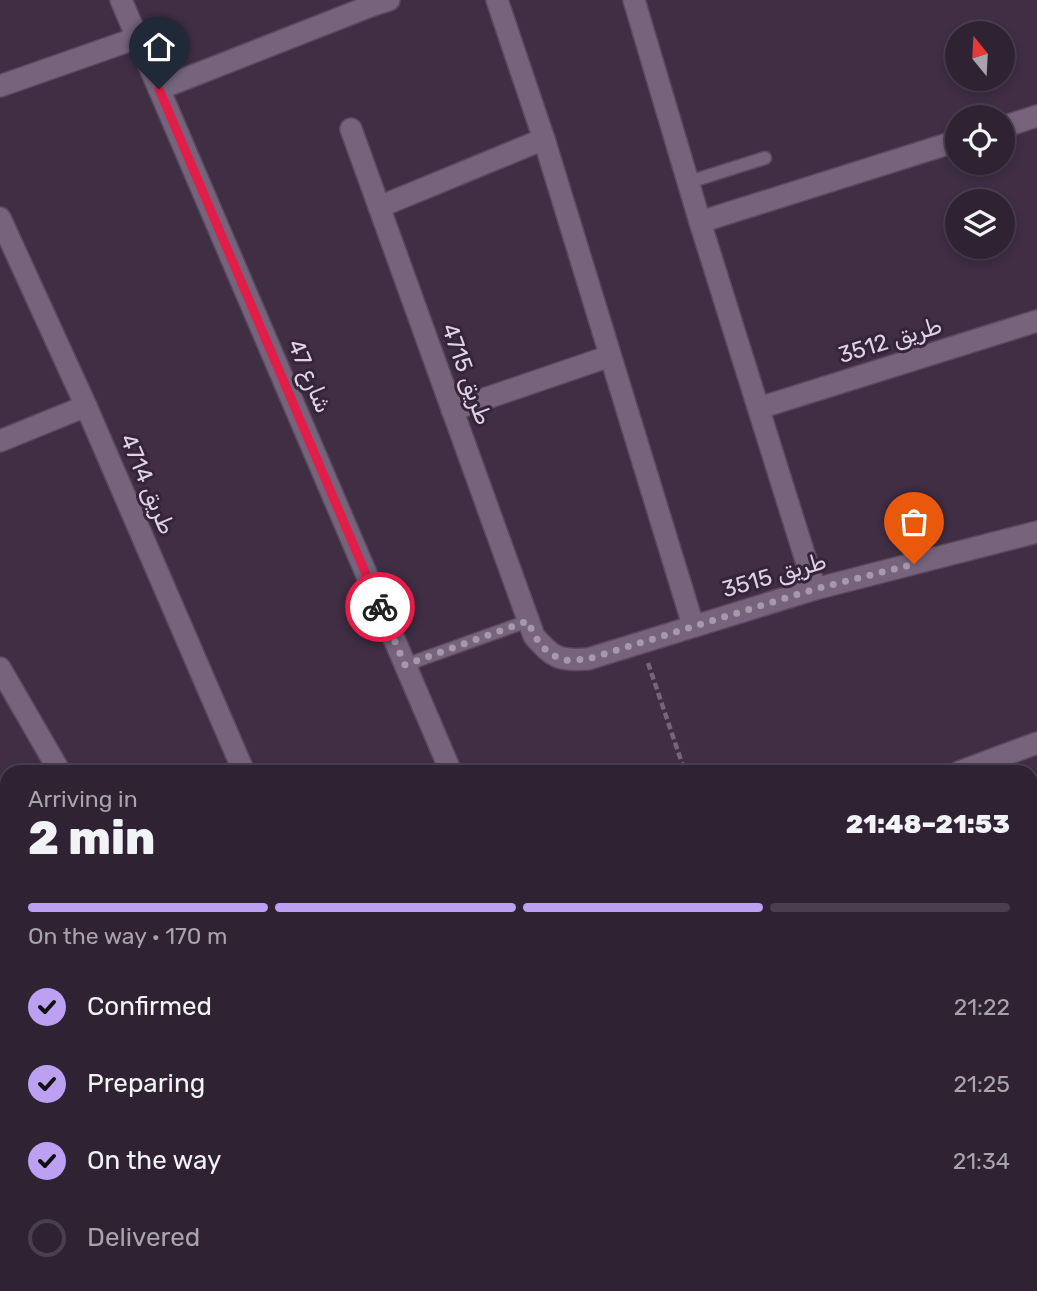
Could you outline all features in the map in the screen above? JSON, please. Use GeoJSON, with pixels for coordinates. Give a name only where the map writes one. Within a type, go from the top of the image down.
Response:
{"type":"FeatureCollection","features":[{"type":"Feature","properties":{"kind":"street","name":"شارع 47"},"geometry":{"type":"LineString","coordinates":[[121,0],[448,765]]}},
{"type":"Feature","properties":{"kind":"street"},"geometry":{"type":"LineString","coordinates":[[159,89],[389,0]]}},
{"type":"Feature","properties":{"kind":"street"},"geometry":{"type":"LineString","coordinates":[[497,0],[544,139],[693,625]]}},
{"type":"Feature","properties":{"kind":"street"},"geometry":{"type":"LineString","coordinates":[[634,0],[700,222],[815,589]]}},
{"type":"Feature","properties":{"kind":"street"},"geometry":{"type":"LineString","coordinates":[[0,86],[137,38]]}},
{"type":"Feature","properties":{"kind":"street"},"geometry":{"type":"LineString","coordinates":[[1015,123],[1037,116]]}},
{"type":"Feature","properties":{"kind":"street","name":"طريق 4715"},"geometry":{"type":"LineString","coordinates":[[351,129],[531,628]]}},
{"type":"Feature","properties":{"kind":"street"},"geometry":{"type":"LineString","coordinates":[[379,207],[544,139]]}},
{"type":"Feature","properties":{"kind":"street"},"geometry":{"type":"LineString","coordinates":[[700,222],[945,145]]}},
{"type":"Feature","properties":{"kind":"street","name":"طريق 4714"},"geometry":{"type":"LineString","coordinates":[[0,218],[86,406],[241,765]]}},
{"type":"Feature","properties":{"kind":"street","name":"طريق 3512"},"geometry":{"type":"LineString","coordinates":[[759,408],[1037,321]]}},
{"type":"Feature","properties":{"kind":"street"},"geometry":{"type":"LineString","coordinates":[[452,410],[610,356]]}},
{"type":"Feature","properties":{"kind":"street"},"geometry":{"type":"LineString","coordinates":[[0,440],[86,406]]}},
{"type":"Feature","properties":{"kind":"street","name":"طريق 3515"},"geometry":{"type":"LineString","coordinates":[[531,628],[548,652],[567,660],[588,659],[815,589],[1037,532]]}},
{"type":"Feature","properties":{"kind":"street"},"geometry":{"type":"LineString","coordinates":[[0,668],[56,765]]}},
{"type":"Feature","properties":{"kind":"street"},"geometry":{"type":"LineString","coordinates":[[977,765],[1037,743]]}},
{"type":"Feature","properties":{"kind":"lane"},"geometry":{"type":"LineString","coordinates":[[689,182],[765,158]]}},
{"type":"Feature","properties":{"kind":"lane"},"geometry":{"type":"LineString","coordinates":[[405,665],[531,628]]}},
{"type":"Feature","properties":{"kind":"path"},"geometry":{"type":"LineString","coordinates":[[640,642],[683,765]]}},
{"type":"Feature","properties":{"kind":"way so far"},"geometry":{"type":"LineString","coordinates":[[380,607],[405,665],[528,621],[534,636],[548,652],[567,660],[588,659],[815,589],[914,564]]}},
{"type":"Feature","properties":{"kind":"route"},"geometry":{"type":"LineString","coordinates":[[159,89],[380,607]]}}]}
